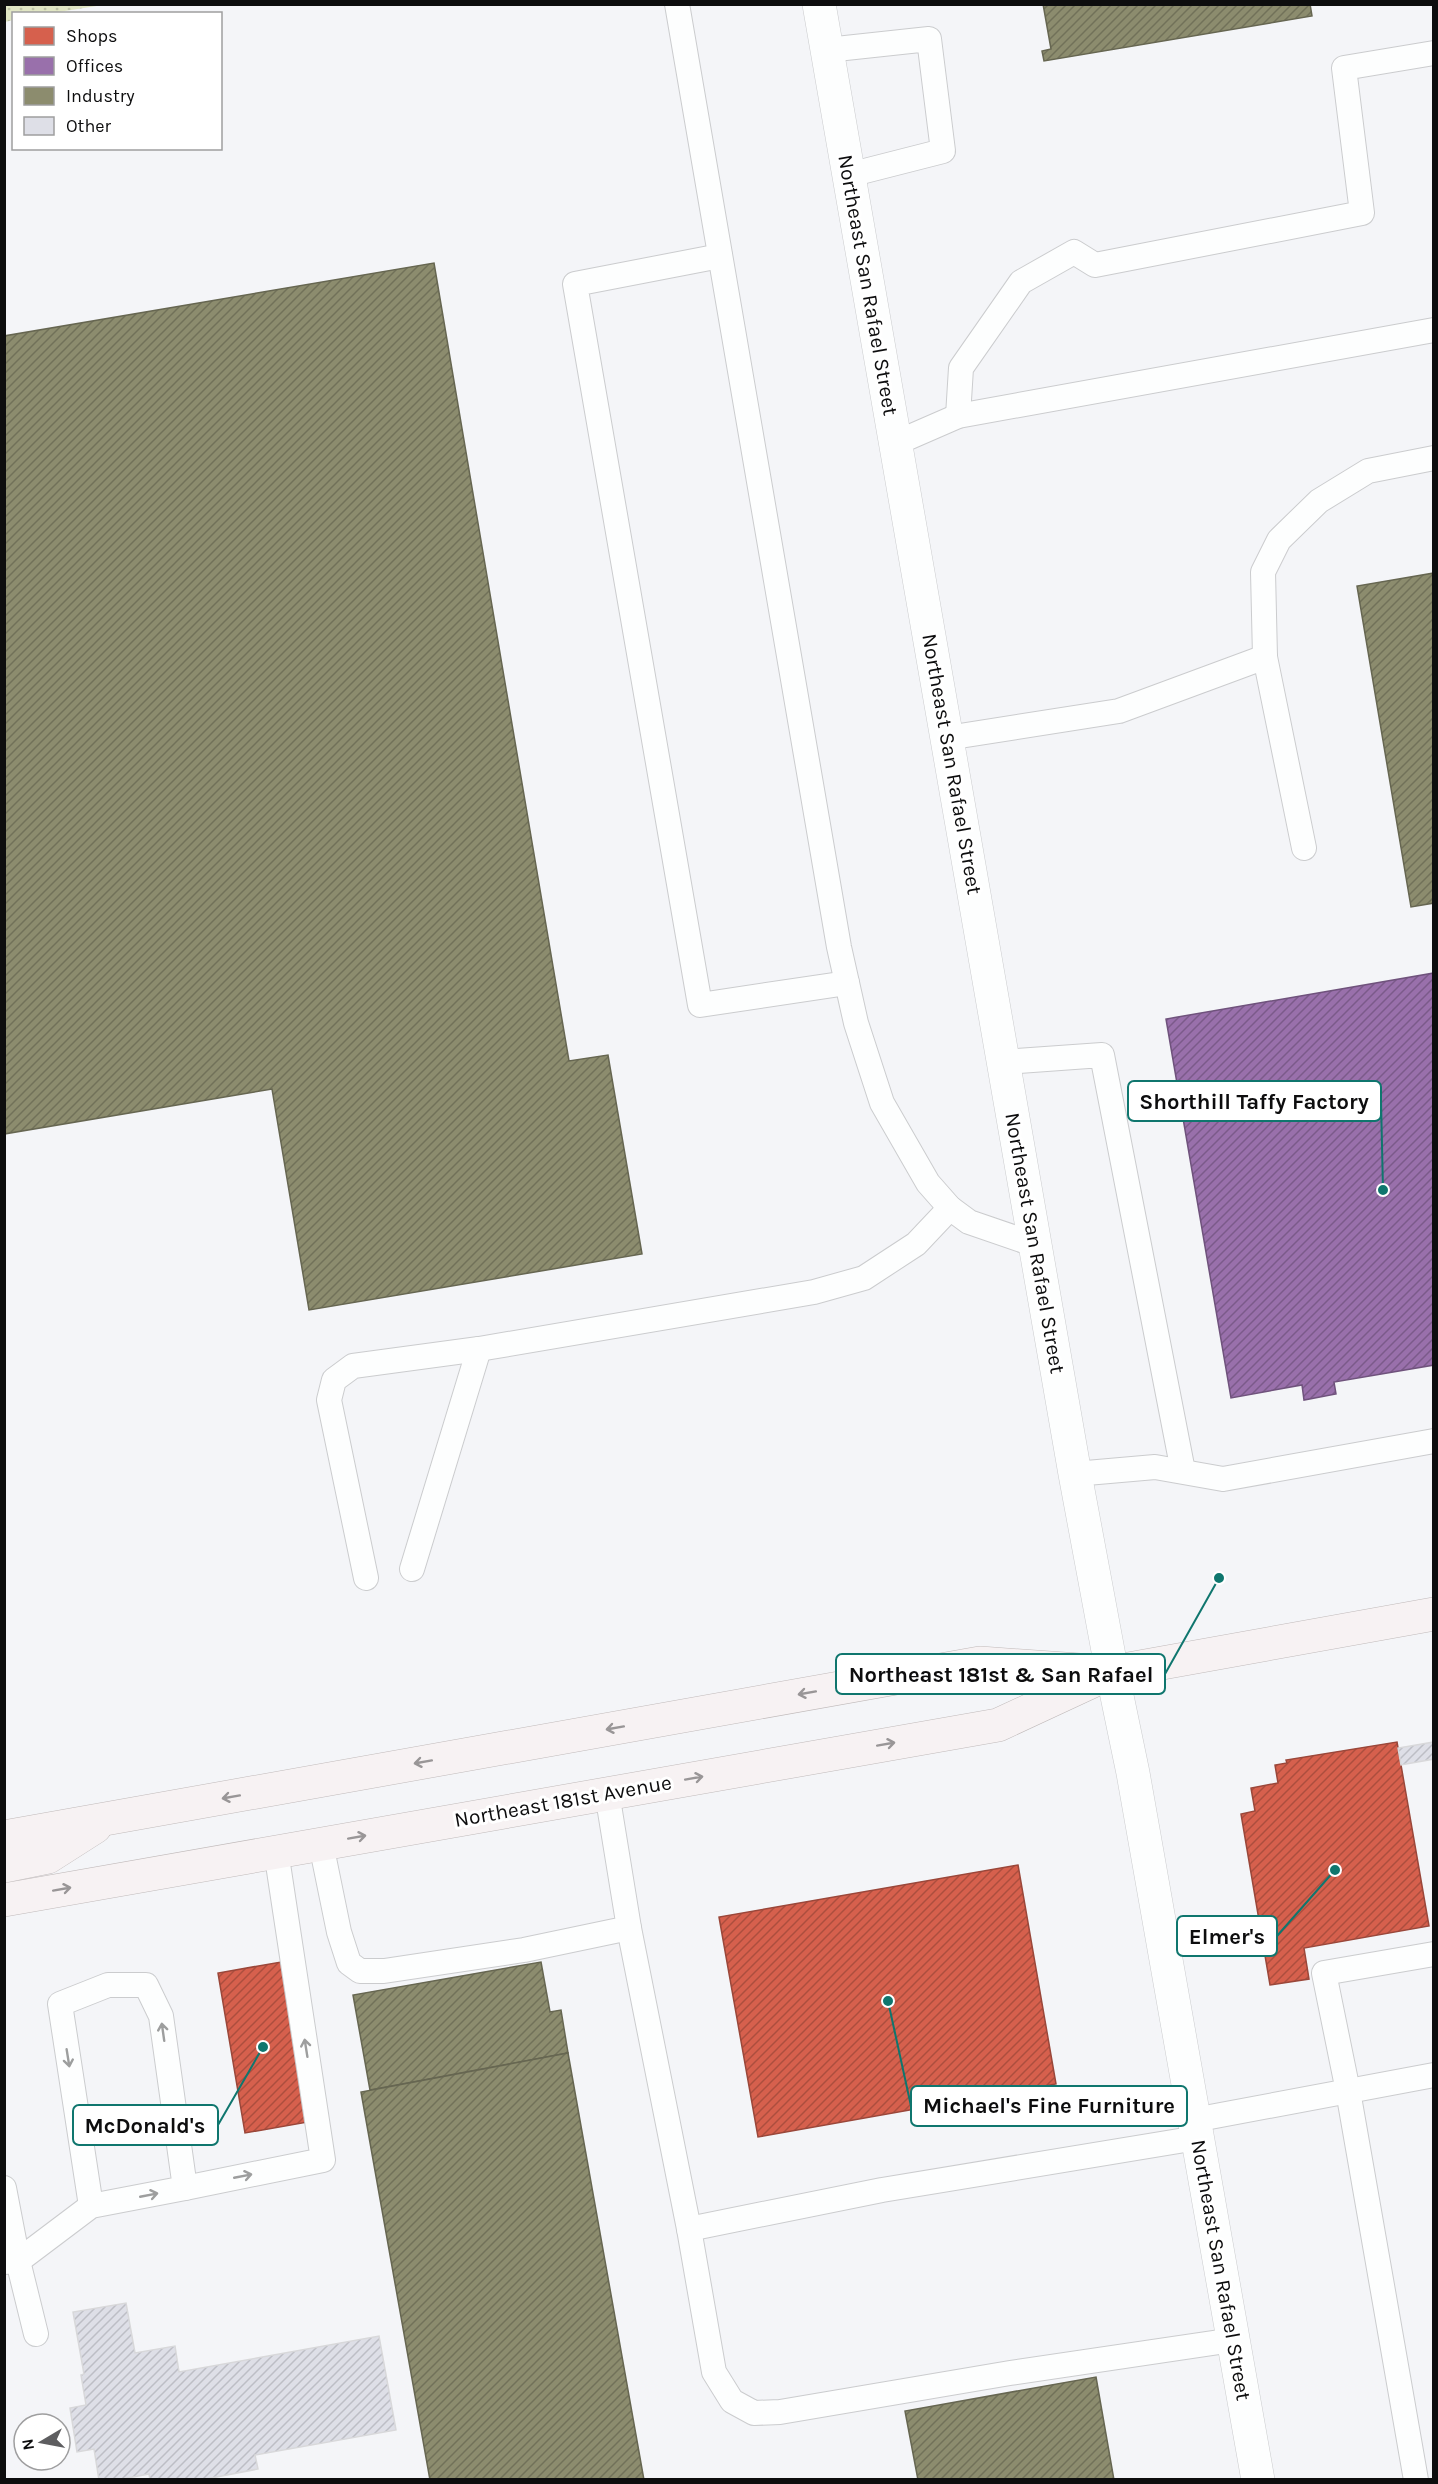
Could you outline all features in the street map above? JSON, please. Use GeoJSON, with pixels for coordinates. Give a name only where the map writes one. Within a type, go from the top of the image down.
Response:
{"type":"FeatureCollection","features":[{"type":"Feature","properties":{"kind":"main road","name":"Northeast 181st Avenue"},"geometry":{"type":"LineString","coordinates":[[4,1837],[980,1663],[1112,1672],[1434,1614]]}},
{"type":"Feature","properties":{"kind":"main road","name":"Northeast 181st Avenue"},"geometry":{"type":"LineString","coordinates":[[4,1900],[998,1725],[1112,1672]]}},
{"type":"Feature","properties":{"kind":"main road"},"geometry":{"type":"LineString","coordinates":[[4,1866],[48,1857],[109,1819]]}},
{"type":"Feature","properties":{"kind":"street","name":"Northeast San Rafael Street"},"geometry":{"type":"LineString","coordinates":[[819,4],[1075,1474],[1133,1773],[1258,2480]]}},
{"type":"Feature","properties":{"kind":"lane"},"geometry":{"type":"LineString","coordinates":[[677,4],[847,983],[856,1023],[882,1103],[928,1183],[950,1208],[969,1222],[1036,1245]]}},
{"type":"Feature","properties":{"kind":"lane"},"geometry":{"type":"LineString","coordinates":[[827,50],[929,39],[943,151],[849,175]]}},
{"type":"Feature","properties":{"kind":"lane"},"geometry":{"type":"LineString","coordinates":[[958,416],[961,368],[1014,291],[1021,282],[1074,252],[1095,265],[1362,213],[1344,68],[1434,53]]}},
{"type":"Feature","properties":{"kind":"lane"},"geometry":{"type":"LineString","coordinates":[[720,256],[575,284],[700,1005],[847,983]]}},
{"type":"Feature","properties":{"kind":"lane"},"geometry":{"type":"LineString","coordinates":[[896,443],[958,416],[1434,330]]}},
{"type":"Feature","properties":{"kind":"lane"},"geometry":{"type":"LineString","coordinates":[[1304,849],[1265,657],[1263,572],[1279,540],[1319,501],[1368,471],[1434,458]]}},
{"type":"Feature","properties":{"kind":"lane"},"geometry":{"type":"LineString","coordinates":[[947,738],[1119,711],[1265,657]]}},
{"type":"Feature","properties":{"kind":"lane"},"geometry":{"type":"LineString","coordinates":[[1004,1062],[1102,1055],[1183,1471]]}},
{"type":"Feature","properties":{"kind":"lane"},"geometry":{"type":"LineString","coordinates":[[366,1578],[329,1400],[334,1380],[353,1366],[479,1349],[814,1292],[864,1278],[916,1244],[950,1208]]}},
{"type":"Feature","properties":{"kind":"lane"},"geometry":{"type":"LineString","coordinates":[[412,1569],[479,1349]]}},
{"type":"Feature","properties":{"kind":"lane"},"geometry":{"type":"LineString","coordinates":[[1075,1474],[1155,1467],[1223,1479],[1434,1441]]}},
{"type":"Feature","properties":{"kind":"lane"},"geometry":{"type":"LineString","coordinates":[[607,1793],[630,1928],[689,2229],[714,2372],[732,2401],[754,2412],[780,2412],[1010,2373],[1233,2340]]}},
{"type":"Feature","properties":{"kind":"lane"},"geometry":{"type":"LineString","coordinates":[[321,1844],[339,1932],[350,1963],[360,1971],[384,1971],[524,1950],[630,1928]]}},
{"type":"Feature","properties":{"kind":"lane"},"geometry":{"type":"LineString","coordinates":[[11,2261],[91,2206],[323,2160],[276,1851]]}},
{"type":"Feature","properties":{"kind":"lane"},"geometry":{"type":"LineString","coordinates":[[1416,2480],[1348,2091],[1324,1973],[1434,1954]]}},
{"type":"Feature","properties":{"kind":"lane"},"geometry":{"type":"LineString","coordinates":[[91,2206],[60,2004],[108,1985],[146,1985],[160,2016],[185,2188]]}},
{"type":"Feature","properties":{"kind":"lane"},"geometry":{"type":"LineString","coordinates":[[689,2229],[1196,2129],[1348,2091],[1434,2075]]}},
{"type":"Feature","properties":{"kind":"lane"},"geometry":{"type":"LineString","coordinates":[[4,2188],[11,2261],[36,2334]]}},
{"type":"Feature","properties":{"kind":"green space"},"geometry":{"type":"Polygon","coordinates":[[[5,4],[103,4],[58,12],[12,12],[12,20],[5,22],[5,4]]]}},
{"type":"Feature","properties":{"kind":"building: Shops"},"geometry":{"type":"Polygon","coordinates":[[[1397,1742],[1429,1926],[1304,1948],[1309,1979],[1270,1985],[1241,1814],[1255,1811],[1251,1788],[1278,1783],[1275,1765],[1287,1763],[1286,1760],[1397,1742]]]}},
{"type":"Feature","properties":{"kind":"building: Shops"},"geometry":{"type":"Polygon","coordinates":[[[1018,1865],[1056,2084],[758,2137],[719,1917],[1018,1865]]]}},
{"type":"Feature","properties":{"kind":"building: Shops"},"geometry":{"type":"Polygon","coordinates":[[[281,1962],[308,2122],[245,2133],[218,1973],[281,1962]]]}},
{"type":"Feature","properties":{"kind":"building: Offices"},"geometry":{"type":"Polygon","coordinates":[[[1434,973],[1434,1365],[1334,1382],[1336,1394],[1304,1400],[1302,1385],[1231,1398],[1166,1019],[1434,973]]]}},
{"type":"Feature","properties":{"kind":"building: Industry"},"geometry":{"type":"Polygon","coordinates":[[[1043,4],[1310,4],[1312,16],[1044,61],[1042,51],[1051,49],[1043,4]]]}},
{"type":"Feature","properties":{"kind":"building: Industry"},"geometry":{"type":"Polygon","coordinates":[[[434,263],[569,1061],[608,1055],[642,1254],[309,1310],[272,1089],[4,1134],[4,336],[434,263]]]}},
{"type":"Feature","properties":{"kind":"building: Industry"},"geometry":{"type":"Polygon","coordinates":[[[1434,573],[1434,903],[1411,907],[1357,586],[1434,573]]]}},
{"type":"Feature","properties":{"kind":"building: Industry"},"geometry":{"type":"Polygon","coordinates":[[[541,1962],[550,2012],[561,2010],[568,2053],[370,2090],[353,1995],[541,1962]]]}},
{"type":"Feature","properties":{"kind":"building: Industry"},"geometry":{"type":"Polygon","coordinates":[[[568,2053],[644,2480],[430,2480],[361,2092],[568,2053]]]}},
{"type":"Feature","properties":{"kind":"building: Industry"},"geometry":{"type":"Polygon","coordinates":[[[1096,2377],[1114,2480],[918,2480],[905,2411],[1096,2377]]]}},
{"type":"Feature","properties":{"kind":"building: Other"},"geometry":{"type":"Polygon","coordinates":[[[1434,1742],[1434,1759],[1401,1765],[1398,1748],[1434,1742]]]}},
{"type":"Feature","properties":{"kind":"building: Other"},"geometry":{"type":"Polygon","coordinates":[[[126,2303],[135,2353],[175,2346],[179,2372],[379,2336],[396,2430],[255,2455],[258,2469],[201,2480],[150,2480],[149,2474],[117,2480],[99,2480],[94,2449],[77,2452],[70,2408],[86,2405],[81,2375],[84,2374],[73,2312],[126,2303]]]}},
{"type":"Feature","properties":{"kind":"place","name":"Shorthill Taffy Factory"},"geometry":{"type":"Point","coordinates":[1383,1190]}},
{"type":"Feature","properties":{"kind":"place","name":"Northeast 181st & San Rafael"},"geometry":{"type":"Point","coordinates":[1219,1578]}},
{"type":"Feature","properties":{"kind":"place","name":"Elmer's"},"geometry":{"type":"Point","coordinates":[1335,1870]}},
{"type":"Feature","properties":{"kind":"place","name":"Michael's Fine Furniture"},"geometry":{"type":"Point","coordinates":[888,2001]}},
{"type":"Feature","properties":{"kind":"place","name":"McDonald's"},"geometry":{"type":"Point","coordinates":[263,2047]}}]}
